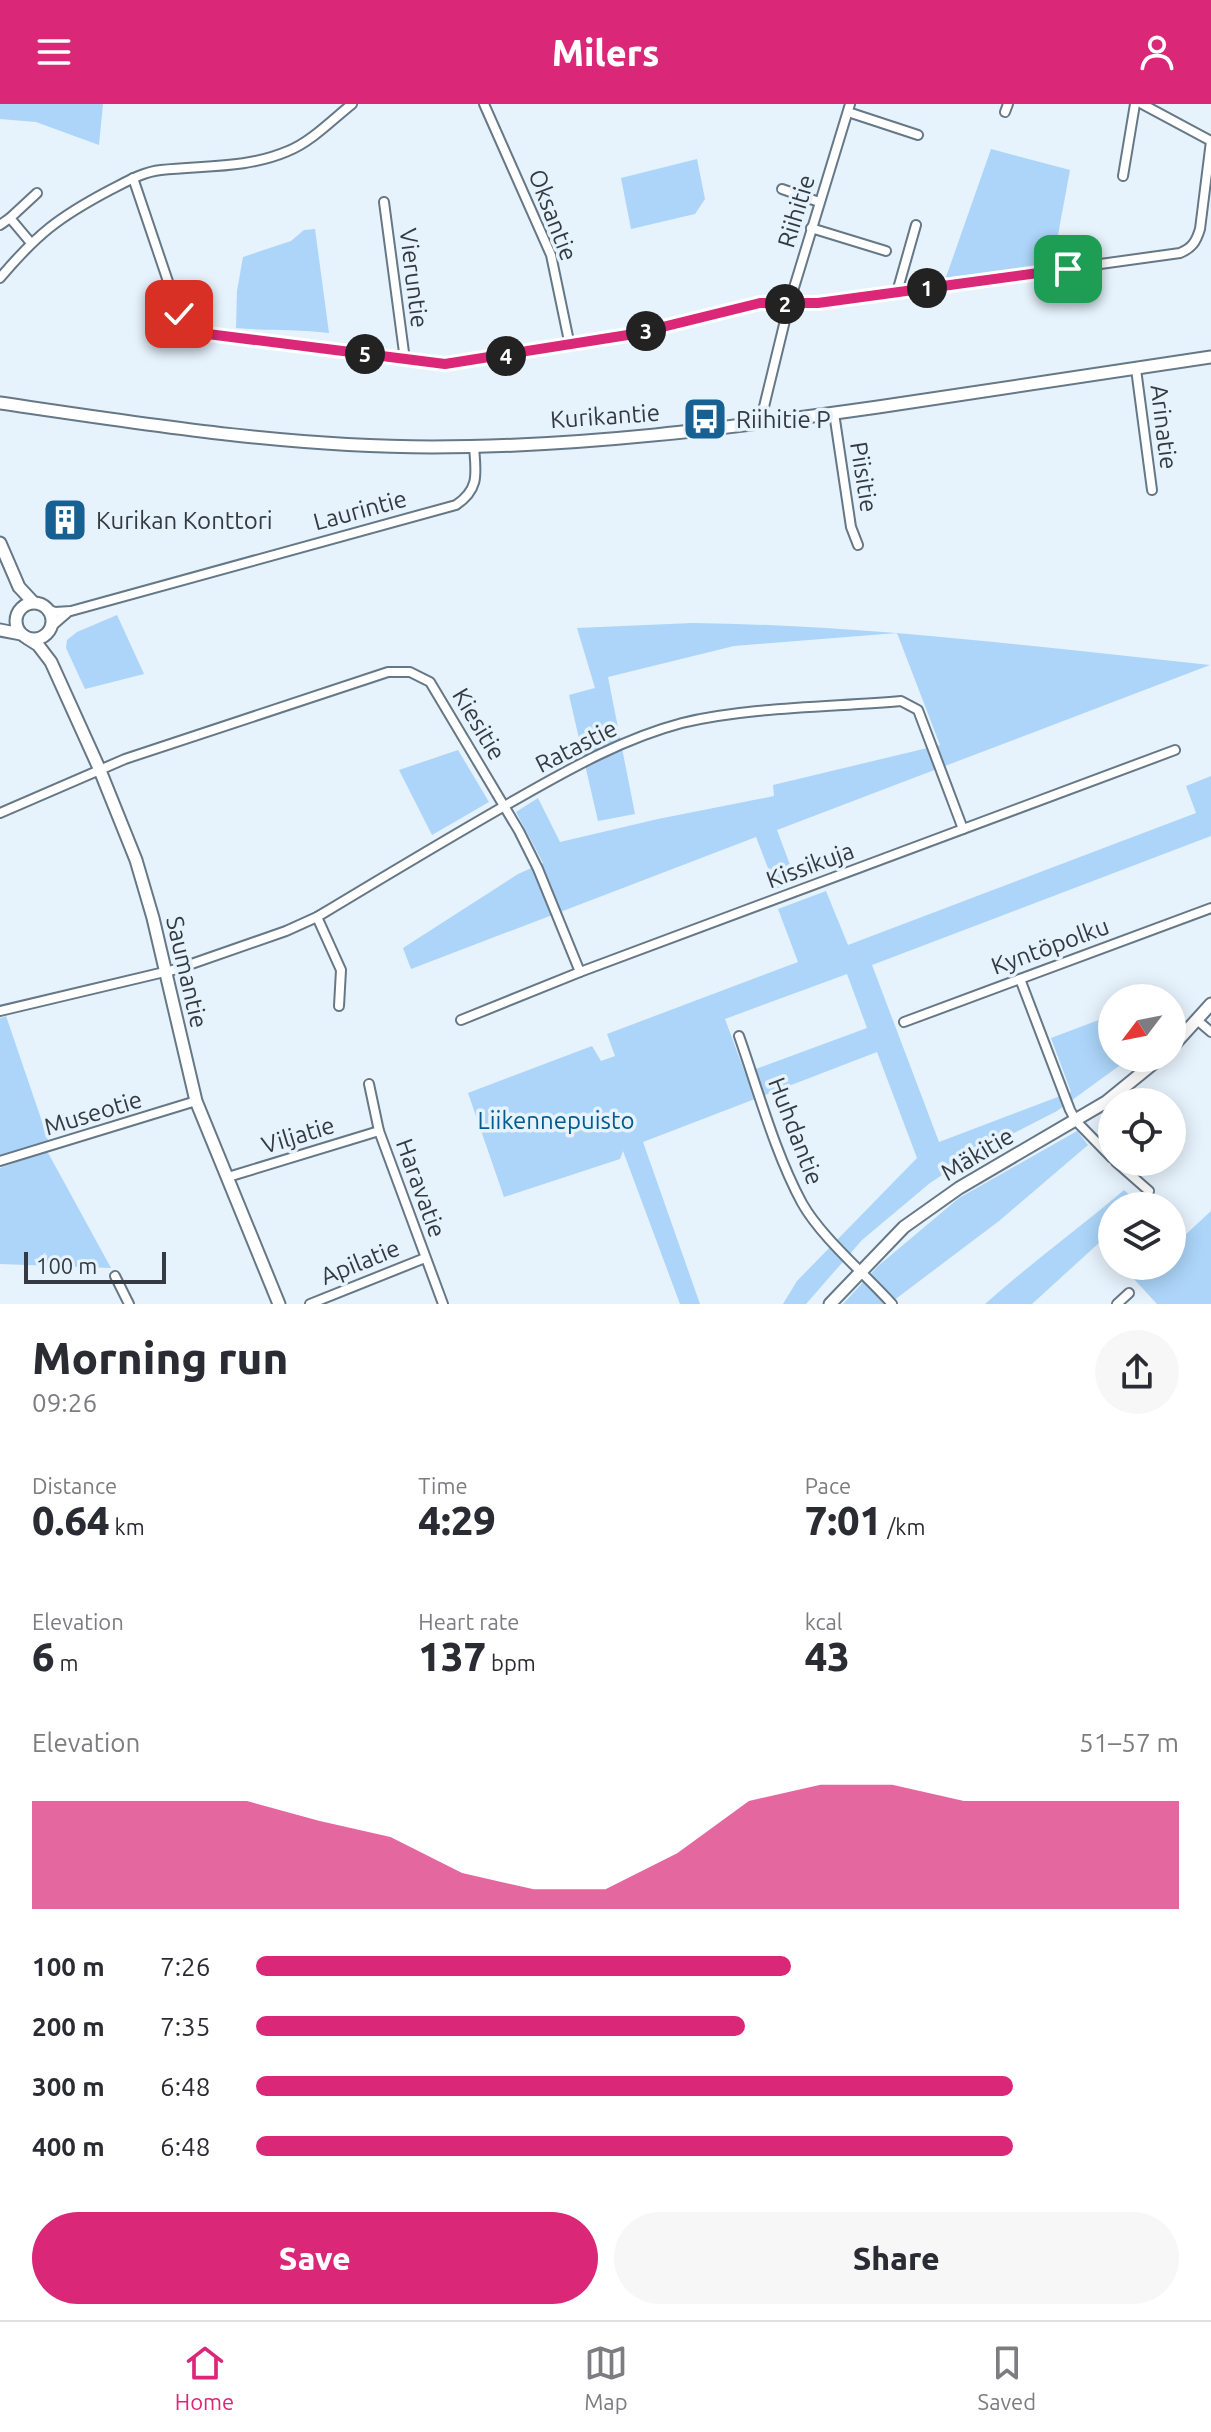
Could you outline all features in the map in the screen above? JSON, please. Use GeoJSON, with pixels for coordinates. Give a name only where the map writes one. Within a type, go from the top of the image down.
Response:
{"type":"FeatureCollection","features":[{"type":"Feature","properties":{"kind":"street"},"geometry":{"type":"LineString","coordinates":[[0,278],[31,243],[67,213],[133,178],[158,170],[245,165],[266,159],[292,150],[352,104]]}},
{"type":"Feature","properties":{"kind":"street","name":"Oksantie"},"geometry":{"type":"LineString","coordinates":[[484,104],[551,255],[570,346]]}},
{"type":"Feature","properties":{"kind":"street"},"geometry":{"type":"LineString","coordinates":[[1123,176],[1135,104]]}},
{"type":"Feature","properties":{"kind":"street"},"geometry":{"type":"LineString","coordinates":[[133,178],[179,314],[188,327],[200,333],[445,364],[634,334],[760,303],[789,304],[897,292],[1180,253],[1190,249],[1200,229],[1211,141],[1142,104]]}},
{"type":"Feature","properties":{"kind":"street"},"geometry":{"type":"LineString","coordinates":[[849,108],[918,135]]}},
{"type":"Feature","properties":{"kind":"street","name":"Riihitie"},"geometry":{"type":"LineString","coordinates":[[760,423],[789,304],[849,108]]}},
{"type":"Feature","properties":{"kind":"street"},"geometry":{"type":"LineString","coordinates":[[782,189],[819,202]]}},
{"type":"Feature","properties":{"kind":"street"},"geometry":{"type":"LineString","coordinates":[[0,225],[37,193]]}},
{"type":"Feature","properties":{"kind":"street","name":"Vieruntie"},"geometry":{"type":"LineString","coordinates":[[384,202],[405,360]]}},
{"type":"Feature","properties":{"kind":"street"},"geometry":{"type":"LineString","coordinates":[[10,218],[31,243]]}},
{"type":"Feature","properties":{"kind":"street"},"geometry":{"type":"LineString","coordinates":[[897,292],[916,225]]}},
{"type":"Feature","properties":{"kind":"street"},"geometry":{"type":"LineString","coordinates":[[811,228],[886,251]]}},
{"type":"Feature","properties":{"kind":"street","name":"Kurikantie"},"geometry":{"type":"LineString","coordinates":[[0,403],[275,439],[395,447],[474,447],[659,435],[760,423],[1211,357]]}},
{"type":"Feature","properties":{"kind":"street","name":"Arinatie"},"geometry":{"type":"LineString","coordinates":[[1136,369],[1152,490]]}},
{"type":"Feature","properties":{"kind":"street","name":"Piisitie"},"geometry":{"type":"LineString","coordinates":[[834,413],[851,527],[858,545]]}},
{"type":"Feature","properties":{"kind":"street","name":"Laurintie"},"geometry":{"type":"LineString","coordinates":[[47,609],[71,611],[456,505],[469,497],[476,480],[474,447]]}},
{"type":"Feature","properties":{"kind":"street"},"geometry":{"type":"LineString","coordinates":[[0,543],[19,587],[16,625],[24,636],[38,639],[50,629]]}},
{"type":"Feature","properties":{"kind":"street"},"geometry":{"type":"LineString","coordinates":[[19,587],[51,615],[50,629],[44,641],[46,654]]}},
{"type":"Feature","properties":{"kind":"street"},"geometry":{"type":"LineString","coordinates":[[16,614],[33,602]]}},
{"type":"Feature","properties":{"kind":"street","name":"Laurintie"},"geometry":{"type":"LineString","coordinates":[[50,629],[71,611]]}},
{"type":"Feature","properties":{"kind":"street","name":"Saumantie"},"geometry":{"type":"LineString","coordinates":[[24,636],[46,654],[99,768],[136,860],[153,918],[196,1101],[279,1304]]}},
{"type":"Feature","properties":{"kind":"street","name":"Kiesitie"},"geometry":{"type":"LineString","coordinates":[[0,813],[99,768],[388,672],[410,672],[430,682],[504,806],[538,869],[580,972]]}},
{"type":"Feature","properties":{"kind":"street","name":"Ratastie"},"geometry":{"type":"LineString","coordinates":[[0,1011],[164,972],[286,931],[317,917],[588,759],[684,723],[756,712],[901,701],[918,710],[963,829]]}},
{"type":"Feature","properties":{"kind":"street","name":"Kissikuja"},"geometry":{"type":"LineString","coordinates":[[461,1020],[580,972],[1175,750]]}},
{"type":"Feature","properties":{"kind":"street","name":"Kyntöpolku"},"geometry":{"type":"LineString","coordinates":[[904,1022],[1211,908]]}},
{"type":"Feature","properties":{"kind":"street"},"geometry":{"type":"LineString","coordinates":[[317,917],[341,970],[339,1006]]}},
{"type":"Feature","properties":{"kind":"street"},"geometry":{"type":"LineString","coordinates":[[1020,979],[1076,1121],[1098,1144]]}},
{"type":"Feature","properties":{"kind":"street"},"geometry":{"type":"LineString","coordinates":[[1186,1032],[1211,1004]]}},
{"type":"Feature","properties":{"kind":"street"},"geometry":{"type":"LineString","coordinates":[[1197,1020],[1211,1032]]}},
{"type":"Feature","properties":{"kind":"street","name":"Huhdantie"},"geometry":{"type":"LineString","coordinates":[[739,1036],[803,1205],[892,1304]]}},
{"type":"Feature","properties":{"kind":"street","name":"Mäkitie"},"geometry":{"type":"LineString","coordinates":[[830,1304],[904,1227],[959,1188],[1106,1102],[1143,1072]]}},
{"type":"Feature","properties":{"kind":"street","name":"Haravatie"},"geometry":{"type":"LineString","coordinates":[[369,1084],[379,1131],[443,1304]]}},
{"type":"Feature","properties":{"kind":"street","name":"Museotie"},"geometry":{"type":"LineString","coordinates":[[0,1161],[196,1101]]}},
{"type":"Feature","properties":{"kind":"street","name":"Viljatie"},"geometry":{"type":"LineString","coordinates":[[228,1177],[379,1131]]}},
{"type":"Feature","properties":{"kind":"street"},"geometry":{"type":"LineString","coordinates":[[1132,1176],[1149,1191]]}},
{"type":"Feature","properties":{"kind":"street","name":"Apilatie"},"geometry":{"type":"LineString","coordinates":[[310,1304],[425,1258]]}},
{"type":"Feature","properties":{"kind":"street"},"geometry":{"type":"LineString","coordinates":[[115,1276],[129,1304]]}},
{"type":"Feature","properties":{"kind":"street"},"geometry":{"type":"LineString","coordinates":[[1117,1304],[1129,1293]]}},
{"type":"Feature","properties":{"kind":"green space"},"geometry":{"type":"Polygon","coordinates":[[[0,104],[103,104],[99,145],[36,122],[0,119],[0,104]]]}},
{"type":"Feature","properties":{"kind":"green space"},"geometry":{"type":"Polygon","coordinates":[[[991,149],[1070,170],[1052,267],[945,280],[991,149]]]}},
{"type":"Feature","properties":{"kind":"green space"},"geometry":{"type":"Polygon","coordinates":[[[697,159],[705,199],[695,214],[631,229],[621,178],[697,159]]]}},
{"type":"Feature","properties":{"kind":"green space"},"geometry":{"type":"Polygon","coordinates":[[[315,229],[329,333],[236,328],[237,291],[243,257],[291,241],[304,230],[315,229]]]}},
{"type":"Feature","properties":{"kind":"green space"},"geometry":{"type":"Polygon","coordinates":[[[117,615],[144,674],[85,689],[66,648],[67,640],[77,632],[117,615]]]}},
{"type":"Feature","properties":{"kind":"green space"},"geometry":{"type":"Polygon","coordinates":[[[692,623],[895,633],[734,646],[608,677],[635,814],[598,821],[569,695],[595,688],[577,628],[692,623]]]}},
{"type":"Feature","properties":{"kind":"green space"},"geometry":{"type":"Polygon","coordinates":[[[897,633],[1210,665],[777,830],[796,881],[776,889],[756,837],[411,969],[403,948],[518,874],[543,863],[516,812],[538,798],[560,842],[774,796],[773,785],[940,745],[897,633]]]}},
{"type":"Feature","properties":{"kind":"green space"},"geometry":{"type":"Polygon","coordinates":[[[458,750],[489,802],[432,835],[399,770],[458,750]]]}},
{"type":"Feature","properties":{"kind":"green space","name":"Liikennepuisto"},"geometry":{"type":"Polygon","coordinates":[[[1211,776],[1211,836],[872,965],[939,1142],[1071,1092],[1051,1038],[1098,1020],[1098,1072],[1111,1072],[1057,1111],[977,1152],[930,1183],[862,1240],[806,1304],[783,1304],[797,1281],[917,1158],[877,1052],[643,1142],[700,1304],[680,1304],[623,1151],[620,1159],[504,1197],[468,1093],[592,1046],[601,1061],[615,1056],[607,1034],[798,962],[778,909],[826,891],[848,945],[1196,813],[1186,786],[1211,776]],[[847,974],[725,1019],[745,1073],[867,1028],[847,974]]]}},
{"type":"Feature","properties":{"kind":"green space"},"geometry":{"type":"Polygon","coordinates":[[[6,1016],[49,1142],[0,1155],[0,1018],[6,1016]]]}},
{"type":"Feature","properties":{"kind":"green space"},"geometry":{"type":"Polygon","coordinates":[[[1077,1131],[1088,1145],[999,1221],[889,1304],[843,1304],[878,1266],[959,1198],[1077,1131]]]}},
{"type":"Feature","properties":{"kind":"green space"},"geometry":{"type":"Polygon","coordinates":[[[47,1151],[111,1268],[0,1264],[0,1168],[47,1151]]]}},
{"type":"Feature","properties":{"kind":"green space"},"geometry":{"type":"Polygon","coordinates":[[[1098,1211],[1098,1244],[1032,1304],[985,1304],[1098,1211]]]}},
{"type":"Feature","properties":{"kind":"green space"},"geometry":{"type":"Polygon","coordinates":[[[1211,1211],[1211,1304],[1157,1304],[1135,1280],[1186,1280],[1186,1234],[1211,1211]]]}},
{"type":"Feature","properties":{"kind":"place","name":"Riihitie P"},"geometry":{"type":"Point","coordinates":[705,419]}},
{"type":"Feature","properties":{"kind":"place","name":"Kurikan Konttori"},"geometry":{"type":"Point","coordinates":[65,520]}},
{"type":"Feature","properties":{"kind":"route"},"geometry":{"type":"LineString","coordinates":[[179,314],[188,327],[200,333],[445,364],[634,334],[760,303],[818,303],[1068,269]]}}]}
